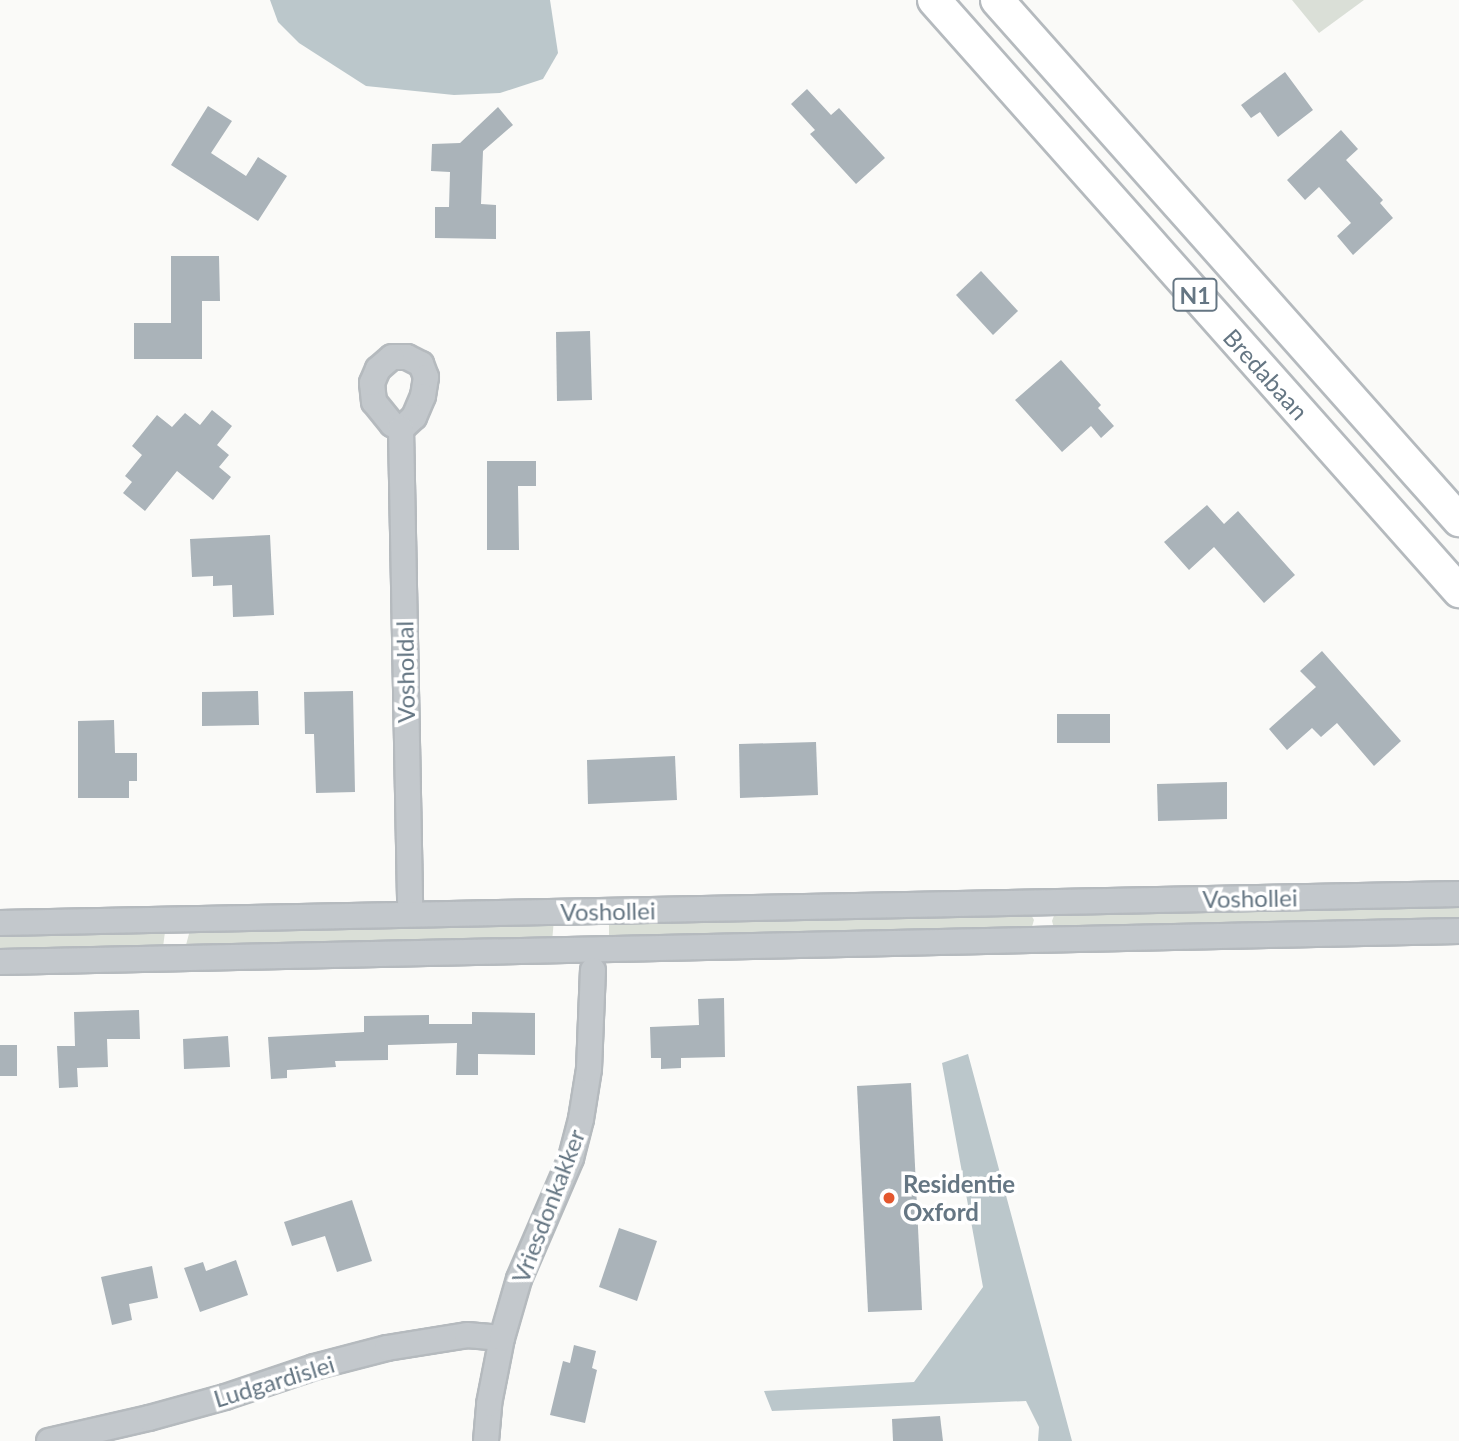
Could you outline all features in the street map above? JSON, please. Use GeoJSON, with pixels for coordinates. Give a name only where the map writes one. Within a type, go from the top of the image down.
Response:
{"type":"FeatureCollection","features":[{"type":"Feature","properties":{"kind":"main road","name":"Bredabaan"},"geometry":{"type":"LineString","coordinates":[[934,0],[1459,591]]}},
{"type":"Feature","properties":{"kind":"main road","name":"Bredabaan"},"geometry":{"type":"LineString","coordinates":[[998,0],[1459,520]]}},
{"type":"Feature","properties":{"kind":"street","name":"Vosholdal"},"geometry":{"type":"LineString","coordinates":[[401,429],[410,914]]}},
{"type":"Feature","properties":{"kind":"street","name":"Voshollei"},"geometry":{"type":"LineString","coordinates":[[0,923],[1459,894]]}},
{"type":"Feature","properties":{"kind":"street"},"geometry":{"type":"LineString","coordinates":[[1042,901],[1042,940]]}},
{"type":"Feature","properties":{"kind":"street"},"geometry":{"type":"LineString","coordinates":[[175,921],[175,958]]}},
{"type":"Feature","properties":{"kind":"street","name":"Voshollei"},"geometry":{"type":"LineString","coordinates":[[0,962],[1459,931]]}},
{"type":"Feature","properties":{"kind":"street","name":"Vriesdonkakker"},"geometry":{"type":"LineString","coordinates":[[486,1441],[489,1404],[502,1338],[519,1279],[571,1158],[581,1119],[589,1069],[593,970]]}},
{"type":"Feature","properties":{"kind":"street","name":"Ludgardislei"},"geometry":{"type":"LineString","coordinates":[[48,1441],[149,1418],[314,1367],[387,1348],[467,1335],[502,1338]]}},
{"type":"Feature","properties":{"kind":"shaded area"},"geometry":{"type":"Polygon","coordinates":[[[270,0],[550,0],[558,53],[543,79],[500,93],[454,95],[366,86],[299,43],[278,22],[270,0]]]}},
{"type":"Feature","properties":{"kind":"shaded area"},"geometry":{"type":"Polygon","coordinates":[[[1292,0],[1364,0],[1319,33],[1292,0]]]}},
{"type":"Feature","properties":{"kind":"shaded area"},"geometry":{"type":"Polygon","coordinates":[[[1459,902],[1459,926],[1054,928],[1052,921],[1055,913],[1459,902]]]}},
{"type":"Feature","properties":{"kind":"shaded area"},"geometry":{"type":"Polygon","coordinates":[[[1030,913],[1034,920],[1031,930],[609,942],[609,919],[1030,913]]]}},
{"type":"Feature","properties":{"kind":"shaded area"},"geometry":{"type":"Polygon","coordinates":[[[554,919],[552,942],[192,950],[186,945],[190,930],[554,919]]]}},
{"type":"Feature","properties":{"kind":"shaded area"},"geometry":{"type":"Polygon","coordinates":[[[158,928],[165,932],[163,947],[0,954],[0,931],[158,928]]]}},
{"type":"Feature","properties":{"kind":"shaded area"},"geometry":{"type":"Polygon","coordinates":[[[968,1054],[1072,1441],[1038,1441],[1039,1427],[1026,1401],[772,1411],[764,1391],[914,1382],[983,1287],[942,1063],[968,1054]]]}},
{"type":"Feature","properties":{"kind":"building"},"geometry":{"type":"Polygon","coordinates":[[[1285,72],[1313,110],[1278,137],[1260,112],[1251,118],[1241,105],[1285,72]]]}},
{"type":"Feature","properties":{"kind":"building"},"geometry":{"type":"Polygon","coordinates":[[[807,89],[831,115],[839,108],[885,158],[856,184],[810,134],[815,130],[791,104],[807,89]]]}},
{"type":"Feature","properties":{"kind":"building"},"geometry":{"type":"Polygon","coordinates":[[[208,106],[232,121],[211,153],[246,176],[258,157],[287,176],[258,221],[171,165],[208,106]]]}},
{"type":"Feature","properties":{"kind":"building"},"geometry":{"type":"Polygon","coordinates":[[[498,107],[513,125],[483,151],[481,204],[496,205],[496,239],[435,238],[435,207],[449,207],[450,172],[431,171],[432,144],[460,143],[498,107]]]}},
{"type":"Feature","properties":{"kind":"building"},"geometry":{"type":"Polygon","coordinates":[[[1341,130],[1358,149],[1346,160],[1383,200],[1380,203],[1393,218],[1353,255],[1337,236],[1351,223],[1319,187],[1305,200],[1287,180],[1341,130]]]}},
{"type":"Feature","properties":{"kind":"building"},"geometry":{"type":"Polygon","coordinates":[[[171,256],[219,256],[220,301],[202,301],[202,359],[134,359],[134,323],[171,323],[171,256]]]}},
{"type":"Feature","properties":{"kind":"building"},"geometry":{"type":"Polygon","coordinates":[[[981,271],[1018,311],[993,335],[956,295],[981,271]]]}},
{"type":"Feature","properties":{"kind":"building"},"geometry":{"type":"Polygon","coordinates":[[[590,331],[592,400],[557,401],[556,332],[590,331]]]}},
{"type":"Feature","properties":{"kind":"building"},"geometry":{"type":"Polygon","coordinates":[[[1061,360],[1101,405],[1098,408],[1114,426],[1101,438],[1091,426],[1062,452],[1015,400],[1061,360]]]}},
{"type":"Feature","properties":{"kind":"building"},"geometry":{"type":"Polygon","coordinates":[[[212,410],[232,426],[217,445],[229,455],[219,467],[231,477],[213,500],[177,471],[145,511],[123,493],[132,482],[125,476],[142,455],[132,446],[157,415],[172,427],[185,413],[200,425],[212,410]]]}},
{"type":"Feature","properties":{"kind":"building"},"geometry":{"type":"Polygon","coordinates":[[[487,461],[536,461],[536,486],[518,486],[519,550],[487,550],[487,461]]]}},
{"type":"Feature","properties":{"kind":"building"},"geometry":{"type":"Polygon","coordinates":[[[1207,505],[1224,524],[1238,511],[1295,575],[1264,603],[1214,547],[1189,570],[1164,542],[1207,505]]]}},
{"type":"Feature","properties":{"kind":"building"},"geometry":{"type":"Polygon","coordinates":[[[270,535],[274,615],[233,617],[232,585],[213,586],[213,576],[192,577],[190,539],[270,535]]]}},
{"type":"Feature","properties":{"kind":"building"},"geometry":{"type":"Polygon","coordinates":[[[1322,651],[1401,741],[1374,766],[1337,723],[1321,737],[1312,728],[1287,750],[1269,729],[1316,687],[1300,671],[1322,651]]]}},
{"type":"Feature","properties":{"kind":"building"},"geometry":{"type":"Polygon","coordinates":[[[258,691],[259,725],[202,726],[202,692],[258,691]]]}},
{"type":"Feature","properties":{"kind":"building"},"geometry":{"type":"Polygon","coordinates":[[[353,691],[355,792],[316,793],[314,734],[305,734],[304,692],[353,691]]]}},
{"type":"Feature","properties":{"kind":"building"},"geometry":{"type":"Polygon","coordinates":[[[1057,714],[1110,714],[1110,743],[1057,743],[1057,714]]]}},
{"type":"Feature","properties":{"kind":"building"},"geometry":{"type":"Polygon","coordinates":[[[114,720],[115,753],[137,753],[137,781],[129,781],[129,798],[78,798],[78,721],[114,720]]]}},
{"type":"Feature","properties":{"kind":"building"},"geometry":{"type":"Polygon","coordinates":[[[816,742],[818,795],[740,798],[739,744],[816,742]]]}},
{"type":"Feature","properties":{"kind":"building"},"geometry":{"type":"Polygon","coordinates":[[[675,756],[677,800],[588,804],[587,760],[675,756]]]}},
{"type":"Feature","properties":{"kind":"building"},"geometry":{"type":"Polygon","coordinates":[[[1227,782],[1227,819],[1158,821],[1157,784],[1227,782]]]}},
{"type":"Feature","properties":{"kind":"building"},"geometry":{"type":"Polygon","coordinates":[[[724,998],[725,1057],[681,1058],[681,1068],[661,1069],[661,1058],[651,1058],[650,1027],[699,1025],[698,999],[724,998]]]}},
{"type":"Feature","properties":{"kind":"building"},"geometry":{"type":"Polygon","coordinates":[[[139,1010],[140,1039],[107,1039],[108,1067],[77,1068],[78,1087],[59,1088],[57,1046],[75,1046],[74,1012],[139,1010]]]}},
{"type":"Feature","properties":{"kind":"building"},"geometry":{"type":"Polygon","coordinates":[[[472,1012],[535,1013],[535,1055],[478,1054],[478,1075],[456,1075],[457,1043],[388,1045],[388,1060],[335,1061],[336,1067],[287,1070],[287,1078],[271,1079],[268,1037],[364,1032],[364,1016],[429,1015],[429,1024],[472,1024],[472,1012]]]}},
{"type":"Feature","properties":{"kind":"building"},"geometry":{"type":"Polygon","coordinates":[[[228,1036],[230,1067],[184,1069],[183,1039],[228,1036]]]}},
{"type":"Feature","properties":{"kind":"building"},"geometry":{"type":"Polygon","coordinates":[[[0,1045],[17,1045],[17,1076],[0,1076],[0,1045]]]}},
{"type":"Feature","properties":{"kind":"building","name":"Residentie Oxford"},"geometry":{"type":"Polygon","coordinates":[[[911,1083],[922,1310],[868,1312],[857,1086],[911,1083]]]}},
{"type":"Feature","properties":{"kind":"building"},"geometry":{"type":"Polygon","coordinates":[[[352,1200],[372,1261],[337,1272],[325,1236],[292,1246],[284,1222],[352,1200]]]}},
{"type":"Feature","properties":{"kind":"building"},"geometry":{"type":"Polygon","coordinates":[[[619,1228],[657,1241],[637,1301],[599,1287],[619,1228]]]}},
{"type":"Feature","properties":{"kind":"building"},"geometry":{"type":"Polygon","coordinates":[[[236,1260],[248,1295],[200,1312],[184,1268],[203,1262],[206,1271],[236,1260]]]}},
{"type":"Feature","properties":{"kind":"building"},"geometry":{"type":"Polygon","coordinates":[[[152,1266],[158,1298],[129,1304],[132,1320],[112,1325],[101,1277],[152,1266]]]}},
{"type":"Feature","properties":{"kind":"building"},"geometry":{"type":"Polygon","coordinates":[[[574,1345],[596,1351],[592,1368],[597,1370],[585,1423],[550,1415],[563,1361],[570,1363],[574,1345]]]}},
{"type":"Feature","properties":{"kind":"building"},"geometry":{"type":"Polygon","coordinates":[[[940,1416],[943,1441],[893,1441],[892,1419],[940,1416]]]}},
{"type":"Feature","properties":{"kind":"place","name":"Residentie Oxford"},"geometry":{"type":"Point","coordinates":[889,1198]}}]}
